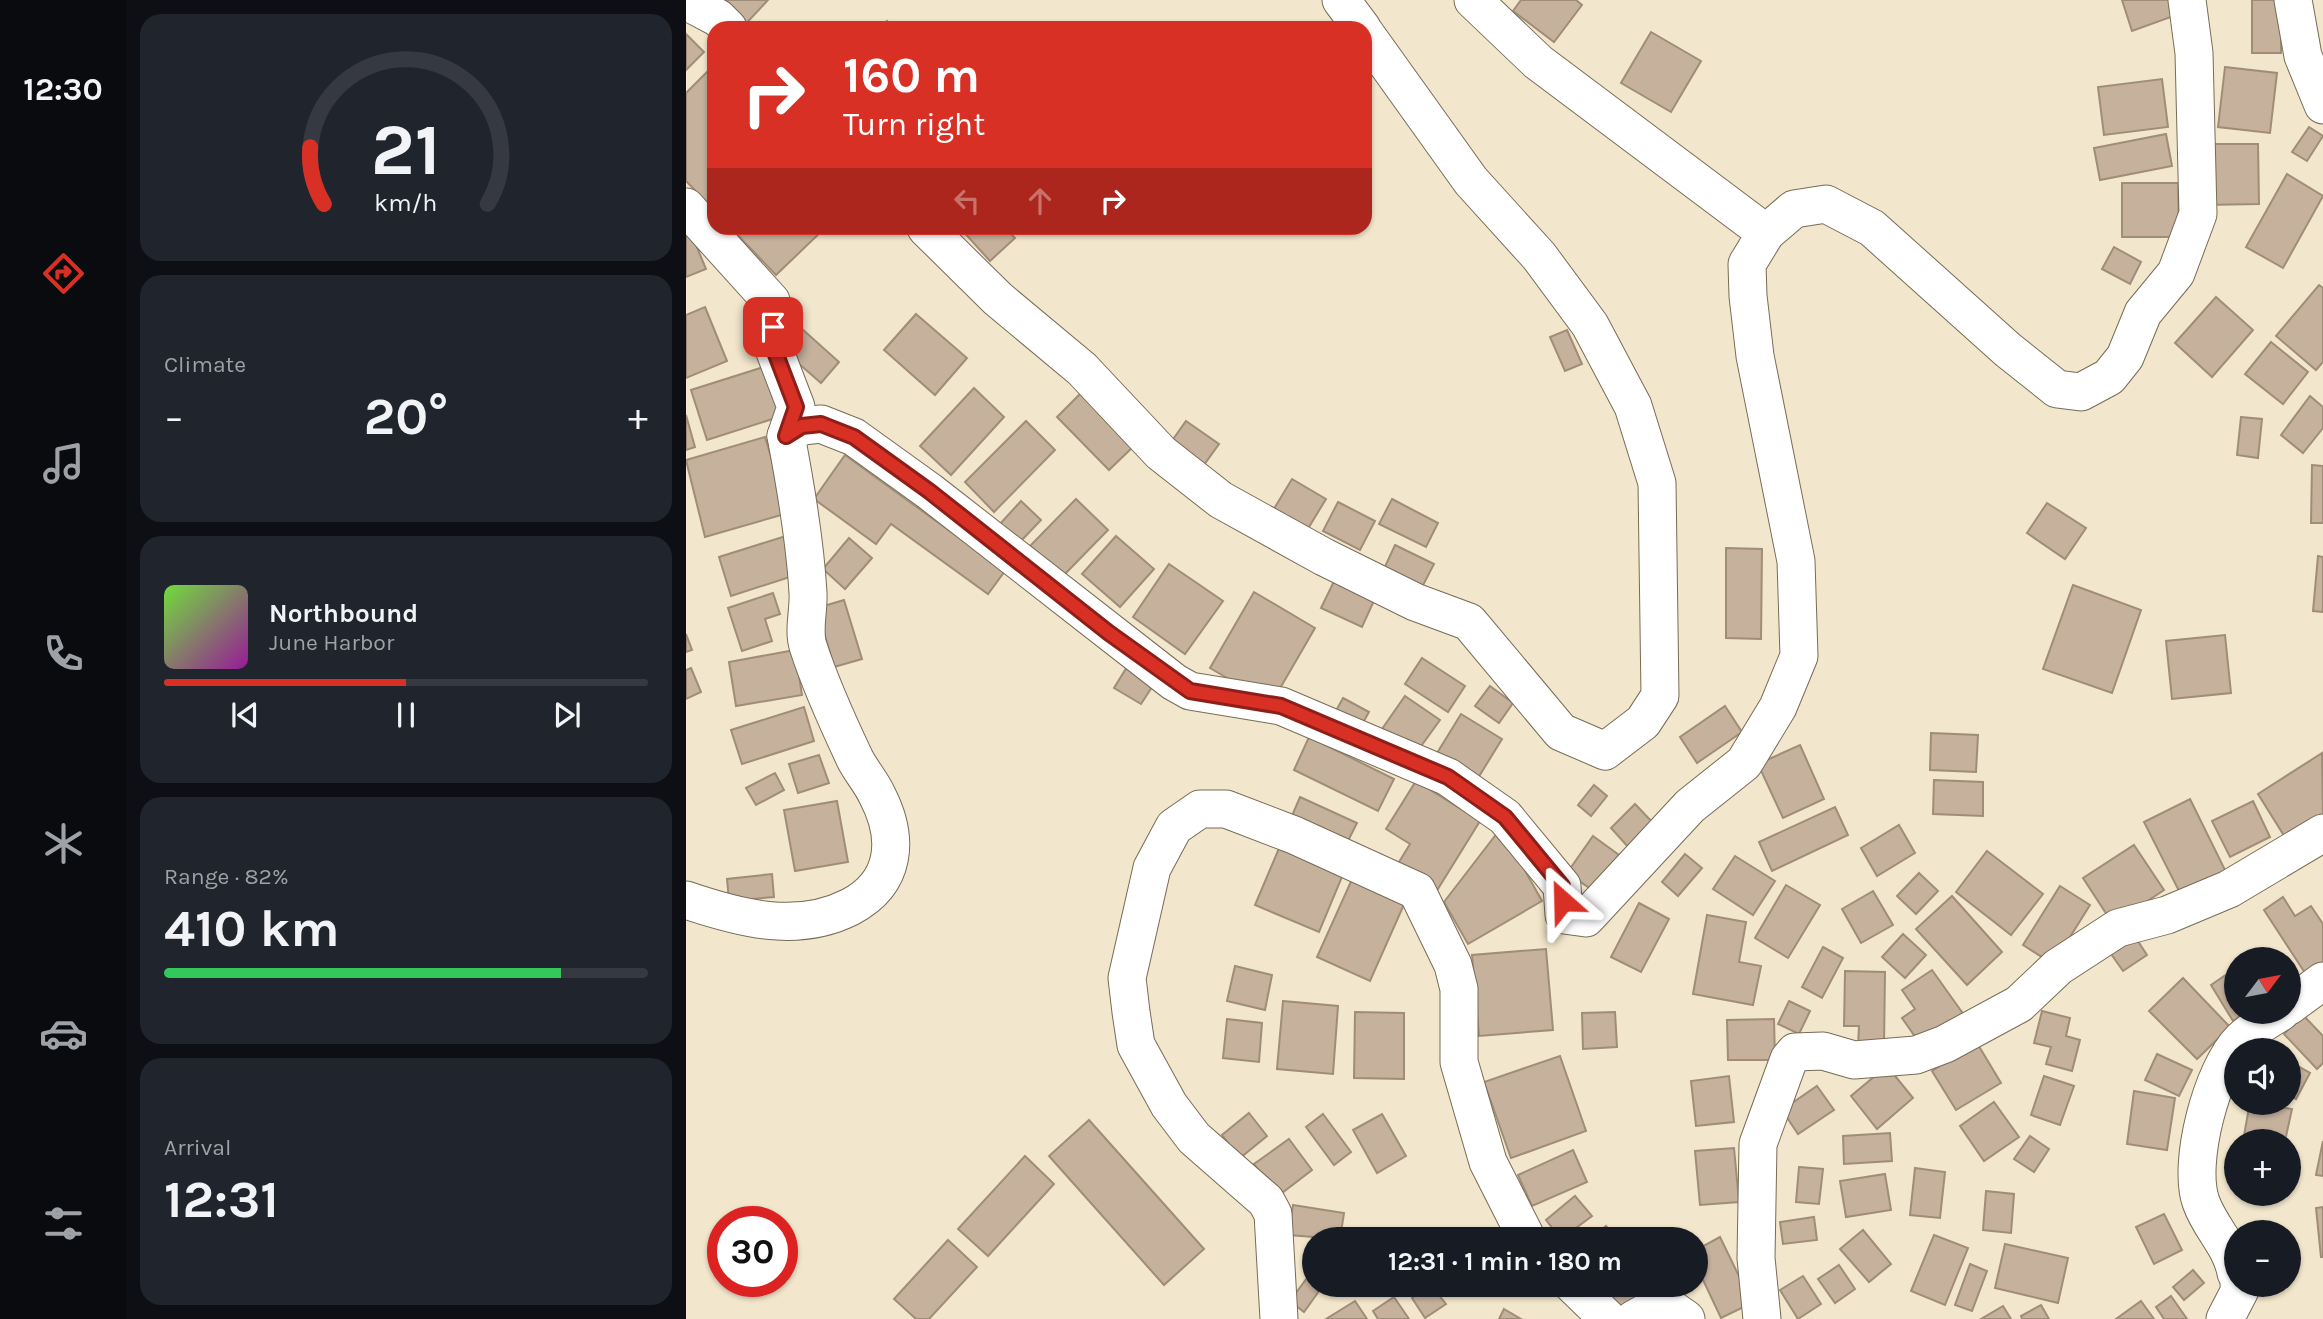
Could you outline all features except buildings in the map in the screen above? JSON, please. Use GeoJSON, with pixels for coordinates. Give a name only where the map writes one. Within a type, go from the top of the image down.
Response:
{"type":"FeatureCollection","features":[{"type":"Feature","properties":{"kind":"street"},"geometry":{"type":"LineString","coordinates":[[1342,0],[1357,21]]}},
{"type":"Feature","properties":{"kind":"street"},"geometry":{"type":"LineString","coordinates":[[1473,0],[1538,62],[1766,233]]}},
{"type":"Feature","properties":{"kind":"street"},"geometry":{"type":"LineString","coordinates":[[786,436],[802,426],[821,424],[854,437],[929,491],[1109,633],[1190,691],[1281,706],[1448,777],[1505,817],[1562,886],[1564,915],[1586,918],[1690,806],[1744,763],[1777,707],[1799,656],[1796,561],[1755,356],[1748,296],[1747,264],[1766,233],[1794,209],[1826,204],[1872,228],[2008,350],[2057,389],[2081,392],[2109,377],[2125,357],[2143,313],[2176,273],[2197,214],[2194,53],[2187,0]]}},
{"type":"Feature","properties":{"kind":"street"},"geometry":{"type":"LineString","coordinates":[[2292,0],[2303,56],[2323,105]]}},
{"type":"Feature","properties":{"kind":"street"},"geometry":{"type":"LineString","coordinates":[[686,1],[721,21]]}},
{"type":"Feature","properties":{"kind":"street"},"geometry":{"type":"LineString","coordinates":[[933,235],[998,299],[1082,369],[1161,453],[1221,500],[1324,557],[1415,601],[1469,622],[1561,733],[1605,751],[1643,722],[1660,696],[1657,482],[1633,406],[1590,325],[1539,256],[1471,181],[1372,43]]}},
{"type":"Feature","properties":{"kind":"street"},"geometry":{"type":"LineString","coordinates":[[686,207],[707,230]]}},
{"type":"Feature","properties":{"kind":"street"},"geometry":{"type":"LineString","coordinates":[[686,900],[731,915],[783,923],[831,917],[869,897],[886,877],[891,847],[888,821],[877,795],[856,761],[807,643],[808,594],[800,509],[786,436],[796,407],[775,352],[771,301],[711,235]]}},
{"type":"Feature","properties":{"kind":"street"},"geometry":{"type":"LineString","coordinates":[[1279,1319],[1273,1214],[1266,1201],[1194,1138],[1169,1105],[1136,1045],[1127,978],[1152,868],[1174,827],[1200,809],[1226,809],[1283,831],[1417,891],[1453,965],[1459,989],[1459,1062],[1488,1161],[1521,1227]]}},
{"type":"Feature","properties":{"kind":"street"},"geometry":{"type":"LineString","coordinates":[[1762,1319],[1756,1258],[1758,1144],[1784,1069],[1795,1052],[1822,1051],[1854,1060],[1916,1055],[1945,1044],[2019,1003],[2058,967],[2118,928],[2166,915],[2229,889],[2323,832]]}},
{"type":"Feature","properties":{"kind":"street"},"geometry":{"type":"LineString","coordinates":[[2301,997],[2323,981]]}},
{"type":"Feature","properties":{"kind":"street"},"geometry":{"type":"LineString","coordinates":[[2224,1240],[2201,1203],[2196,1178],[2197,1154],[2213,1090],[2240,1040],[2263,1024]]}},
{"type":"Feature","properties":{"kind":"street"},"geometry":{"type":"LineString","coordinates":[[1585,1297],[1608,1319]]}},
{"type":"Feature","properties":{"kind":"street"},"geometry":{"type":"LineString","coordinates":[[2225,1319],[2236,1297]]}},
{"type":"Feature","properties":{"kind":"street"},"geometry":{"type":"LineString","coordinates":[[1634,1319],[1663,1303],[1686,1319]]}},
{"type":"Feature","properties":{"kind":"route"},"geometry":{"type":"LineString","coordinates":[[773,327],[775,352],[796,407],[786,436],[802,426],[821,424],[854,437],[929,491],[1109,633],[1190,691],[1281,706],[1448,777],[1505,817],[1562,886],[1563,901]]}}]}
